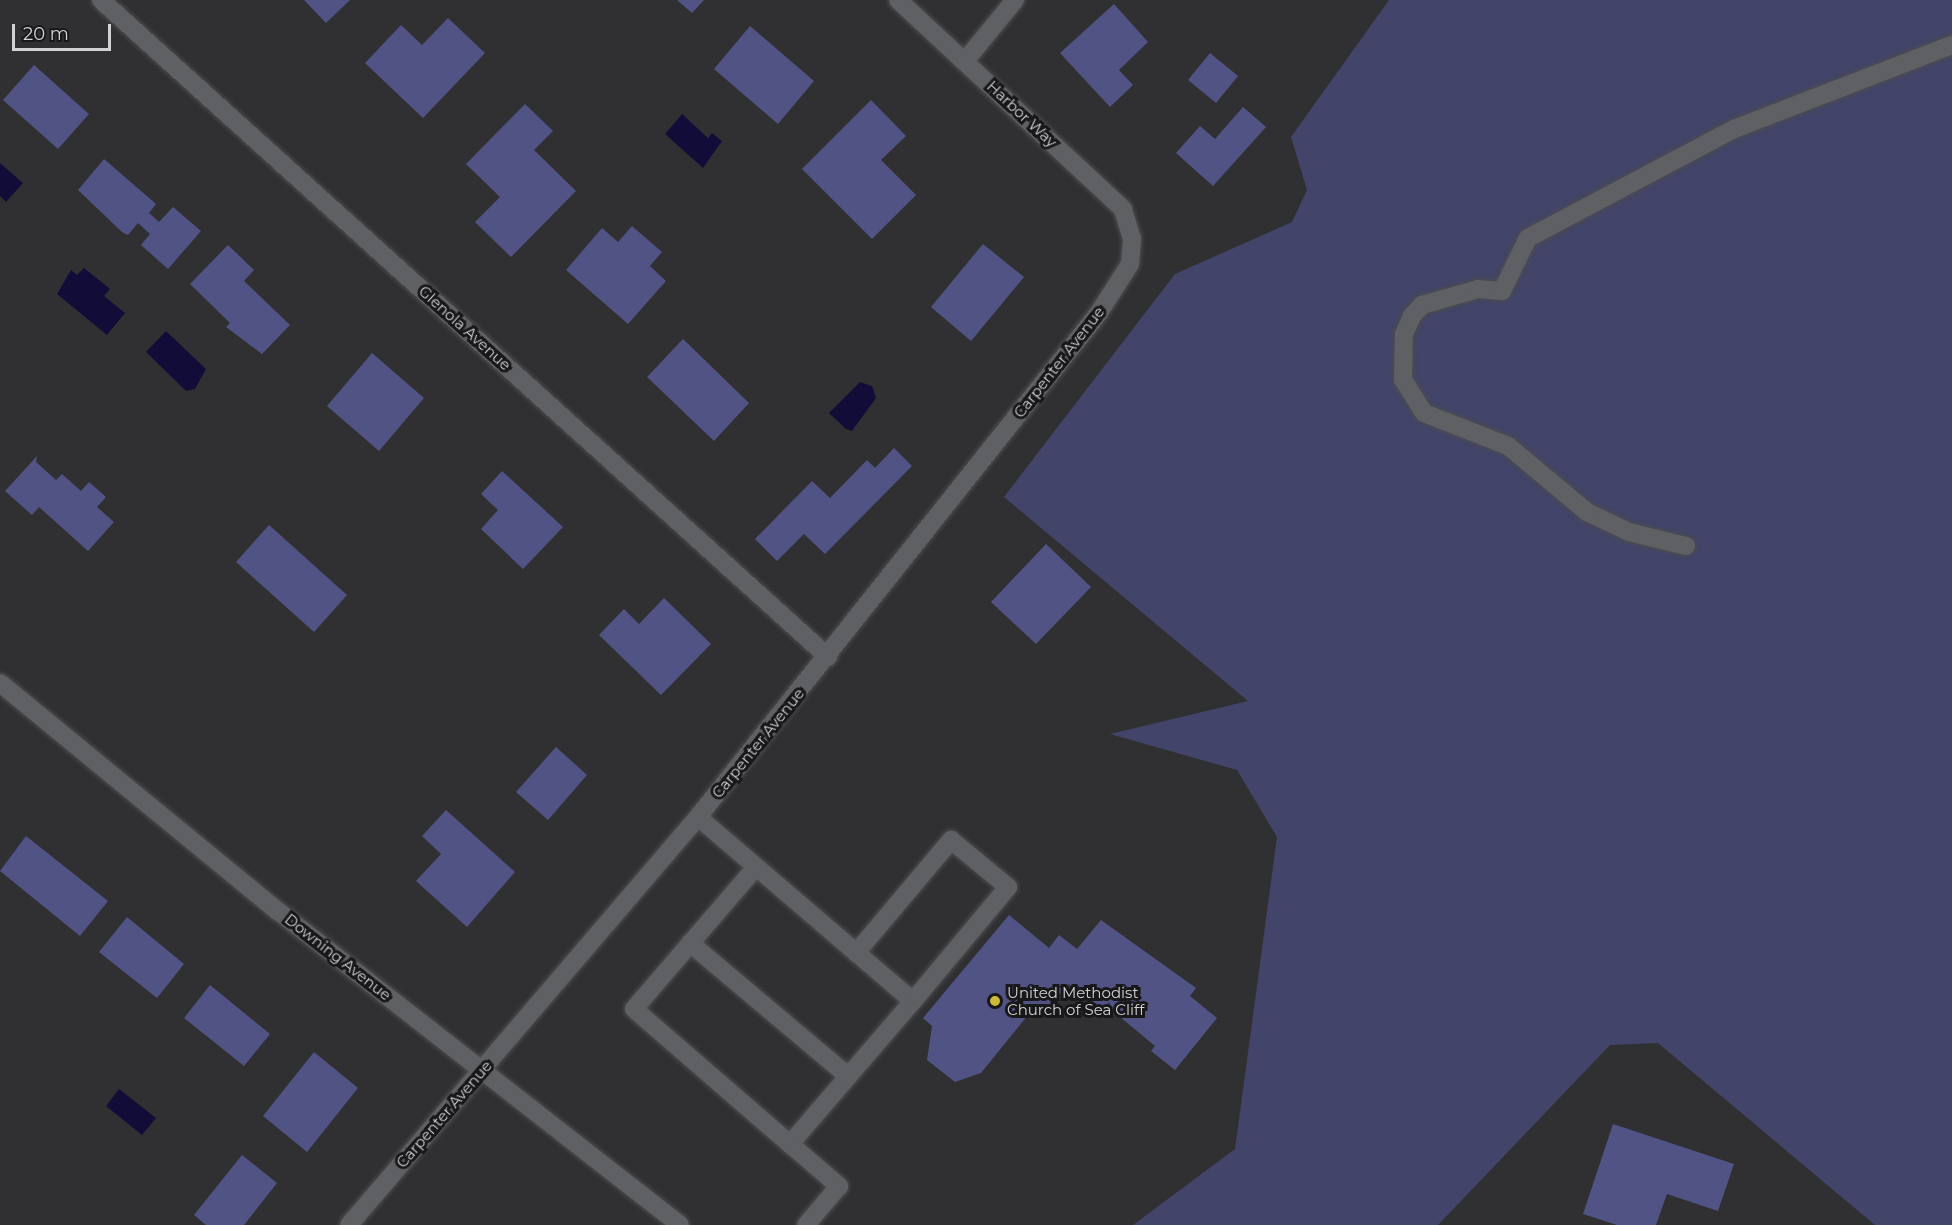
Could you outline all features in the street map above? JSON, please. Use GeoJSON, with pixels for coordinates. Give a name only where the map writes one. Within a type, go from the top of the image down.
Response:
{"type":"FeatureCollection","features":[{"type":"Feature","properties":{"kind":"street","name":"Glenola Avenue"},"geometry":{"type":"LineString","coordinates":[[101,0],[828,657]]}},
{"type":"Feature","properties":{"kind":"street","name":"Harbor Way"},"geometry":{"type":"LineString","coordinates":[[898,0],[1123,209],[1132,239]]}},
{"type":"Feature","properties":{"kind":"street"},"geometry":{"type":"LineString","coordinates":[[965,61],[1015,0]]}},
{"type":"Feature","properties":{"kind":"street"},"geometry":{"type":"LineString","coordinates":[[1686,546],[1629,532],[1587,512],[1508,446],[1424,413],[1403,380],[1404,334],[1412,316],[1422,305],[1478,289],[1502,291],[1528,238],[1562,225],[1734,129],[1952,45]]}},
{"type":"Feature","properties":{"kind":"street","name":"Carpenter Avenue"},"geometry":{"type":"LineString","coordinates":[[349,1225],[698,817],[828,657],[1098,314],[1130,264],[1132,239]]}},
{"type":"Feature","properties":{"kind":"street","name":"Downing Avenue"},"geometry":{"type":"LineString","coordinates":[[0,683],[482,1070],[680,1225]]}},
{"type":"Feature","properties":{"kind":"street"},"geometry":{"type":"LineString","coordinates":[[698,817],[913,1001]]}},
{"type":"Feature","properties":{"kind":"street"},"geometry":{"type":"LineString","coordinates":[[790,1144],[1008,887],[951,840],[856,953]]}},
{"type":"Feature","properties":{"kind":"street"},"geometry":{"type":"LineString","coordinates":[[756,867],[634,1009],[839,1186],[807,1225]]}},
{"type":"Feature","properties":{"kind":"street"},"geometry":{"type":"LineString","coordinates":[[690,943],[848,1076]]}},
{"type":"Feature","properties":{"kind":"shaded area"},"geometry":{"type":"Polygon","coordinates":[[[1389,0],[1952,0],[1952,1225],[1875,1225],[1658,1043],[1610,1045],[1438,1225],[1133,1225],[1235,1149],[1277,837],[1237,770],[1110,734],[1248,701],[1004,497],[1175,274],[1292,222],[1307,190],[1291,137],[1389,0]]]}},
{"type":"Feature","properties":{"kind":"shaded area"},"geometry":{"type":"Polygon","coordinates":[[[682,114],[708,138],[712,133],[722,141],[703,168],[665,134],[682,114]]]}},
{"type":"Feature","properties":{"kind":"shaded area"},"geometry":{"type":"Polygon","coordinates":[[[0,163],[23,183],[6,202],[0,196],[0,163]]]}},
{"type":"Feature","properties":{"kind":"shaded area"},"geometry":{"type":"Polygon","coordinates":[[[84,268],[110,289],[104,296],[125,313],[107,335],[57,294],[71,270],[77,275],[84,268]]]}},
{"type":"Feature","properties":{"kind":"shaded area"},"geometry":{"type":"Polygon","coordinates":[[[166,331],[206,369],[195,389],[186,391],[146,352],[166,331]]]}},
{"type":"Feature","properties":{"kind":"shaded area"},"geometry":{"type":"Polygon","coordinates":[[[860,382],[872,386],[876,398],[852,431],[846,429],[829,413],[860,382]]]}},
{"type":"Feature","properties":{"kind":"shaded area"},"geometry":{"type":"Polygon","coordinates":[[[119,1089],[156,1118],[142,1135],[106,1106],[119,1089]]]}},
{"type":"Feature","properties":{"kind":"building"},"geometry":{"type":"Polygon","coordinates":[[[304,0],[350,0],[326,23],[304,0]]]}},
{"type":"Feature","properties":{"kind":"building"},"geometry":{"type":"Polygon","coordinates":[[[677,0],[704,0],[692,13],[677,0]]]}},
{"type":"Feature","properties":{"kind":"building"},"geometry":{"type":"Polygon","coordinates":[[[1114,4],[1148,42],[1119,70],[1133,85],[1110,107],[1060,53],[1114,4]]]}},
{"type":"Feature","properties":{"kind":"building"},"geometry":{"type":"Polygon","coordinates":[[[448,18],[485,53],[423,118],[365,63],[401,25],[422,45],[448,18]]]}},
{"type":"Feature","properties":{"kind":"building"},"geometry":{"type":"Polygon","coordinates":[[[750,26],[814,81],[778,124],[714,69],[750,26]]]}},
{"type":"Feature","properties":{"kind":"building"},"geometry":{"type":"Polygon","coordinates":[[[1210,53],[1238,76],[1216,103],[1188,80],[1210,53]]]}},
{"type":"Feature","properties":{"kind":"building"},"geometry":{"type":"Polygon","coordinates":[[[34,65],[89,114],[58,149],[3,100],[34,65]]]}},
{"type":"Feature","properties":{"kind":"building"},"geometry":{"type":"Polygon","coordinates":[[[871,100],[906,136],[881,160],[916,195],[872,239],[802,169],[871,100]]]}},
{"type":"Feature","properties":{"kind":"building"},"geometry":{"type":"Polygon","coordinates":[[[525,104],[553,131],[534,150],[576,191],[511,257],[475,222],[500,197],[466,164],[525,104]]]}},
{"type":"Feature","properties":{"kind":"building"},"geometry":{"type":"Polygon","coordinates":[[[1243,107],[1266,127],[1213,186],[1176,153],[1200,126],[1215,139],[1243,107]]]}},
{"type":"Feature","properties":{"kind":"building"},"geometry":{"type":"Polygon","coordinates":[[[104,159],[156,204],[149,213],[159,222],[173,207],[201,231],[168,269],[141,245],[150,234],[138,223],[128,235],[122,232],[78,190],[104,159]]]}},
{"type":"Feature","properties":{"kind":"building"},"geometry":{"type":"Polygon","coordinates":[[[632,226],[662,252],[650,266],[666,281],[628,324],[566,270],[602,228],[618,242],[632,226]]]}},
{"type":"Feature","properties":{"kind":"building"},"geometry":{"type":"Polygon","coordinates":[[[983,244],[1024,277],[971,341],[931,307],[983,244]]]}},
{"type":"Feature","properties":{"kind":"building"},"geometry":{"type":"Polygon","coordinates":[[[228,245],[254,270],[244,281],[290,325],[262,354],[226,327],[230,323],[190,284],[228,245]]]}},
{"type":"Feature","properties":{"kind":"building"},"geometry":{"type":"Polygon","coordinates":[[[683,339],[749,403],[714,441],[647,377],[683,339]]]}},
{"type":"Feature","properties":{"kind":"building"},"geometry":{"type":"Polygon","coordinates":[[[372,353],[424,398],[379,451],[327,406],[372,353]]]}},
{"type":"Feature","properties":{"kind":"building"},"geometry":{"type":"Polygon","coordinates":[[[894,448],[912,466],[825,554],[804,534],[777,561],[755,539],[812,481],[830,498],[867,460],[875,468],[894,448]]]}},
{"type":"Feature","properties":{"kind":"building"},"geometry":{"type":"Polygon","coordinates":[[[37,456],[36,462],[56,480],[62,474],[81,491],[89,482],[106,497],[97,507],[114,522],[88,551],[39,507],[32,515],[5,491],[37,456]]]}},
{"type":"Feature","properties":{"kind":"building"},"geometry":{"type":"Polygon","coordinates":[[[502,471],[563,527],[523,569],[481,529],[498,510],[481,494],[502,471]]]}},
{"type":"Feature","properties":{"kind":"building"},"geometry":{"type":"Polygon","coordinates":[[[269,525],[347,595],[314,632],[236,562],[269,525]]]}},
{"type":"Feature","properties":{"kind":"building"},"geometry":{"type":"Polygon","coordinates":[[[1046,544],[1091,587],[1036,644],[991,602],[1046,544]]]}},
{"type":"Feature","properties":{"kind":"building"},"geometry":{"type":"Polygon","coordinates":[[[664,598],[711,644],[661,695],[599,635],[624,609],[639,624],[664,598]]]}},
{"type":"Feature","properties":{"kind":"building"},"geometry":{"type":"Polygon","coordinates":[[[556,747],[587,775],[548,820],[516,792],[556,747]]]}},
{"type":"Feature","properties":{"kind":"building"},"geometry":{"type":"Polygon","coordinates":[[[446,810],[515,872],[467,927],[416,881],[441,854],[422,836],[446,810]]]}},
{"type":"Feature","properties":{"kind":"building"},"geometry":{"type":"Polygon","coordinates":[[[26,836],[108,901],[80,936],[0,871],[26,836]]]}},
{"type":"Feature","properties":{"kind":"building","name":"United Methodist Church of Sea Cliff"},"geometry":{"type":"Polygon","coordinates":[[[1009,915],[1049,948],[1059,935],[1077,949],[1101,920],[1196,988],[1190,996],[1217,1018],[1175,1070],[1151,1051],[1155,1046],[1107,1006],[1102,1012],[1068,984],[1041,1017],[1032,1010],[981,1073],[955,1082],[927,1060],[932,1026],[923,1018],[1009,915]]]}},
{"type":"Feature","properties":{"kind":"building"},"geometry":{"type":"Polygon","coordinates":[[[127,917],[184,964],[157,998],[99,952],[127,917]]]}},
{"type":"Feature","properties":{"kind":"building"},"geometry":{"type":"Polygon","coordinates":[[[210,985],[270,1034],[244,1066],[184,1018],[210,985]]]}},
{"type":"Feature","properties":{"kind":"building"},"geometry":{"type":"Polygon","coordinates":[[[314,1052],[358,1088],[307,1152],[263,1116],[314,1052]]]}},
{"type":"Feature","properties":{"kind":"building"},"geometry":{"type":"Polygon","coordinates":[[[1613,1124],[1734,1164],[1718,1211],[1667,1194],[1656,1225],[1617,1225],[1583,1214],[1613,1124]]]}},
{"type":"Feature","properties":{"kind":"building"},"geometry":{"type":"Polygon","coordinates":[[[242,1155],[277,1183],[244,1225],[206,1225],[194,1215],[242,1155]]]}},
{"type":"Feature","properties":{"kind":"place","name":"United Methodist Church of Sea Cliff"},"geometry":{"type":"Point","coordinates":[995,1001]}}]}
